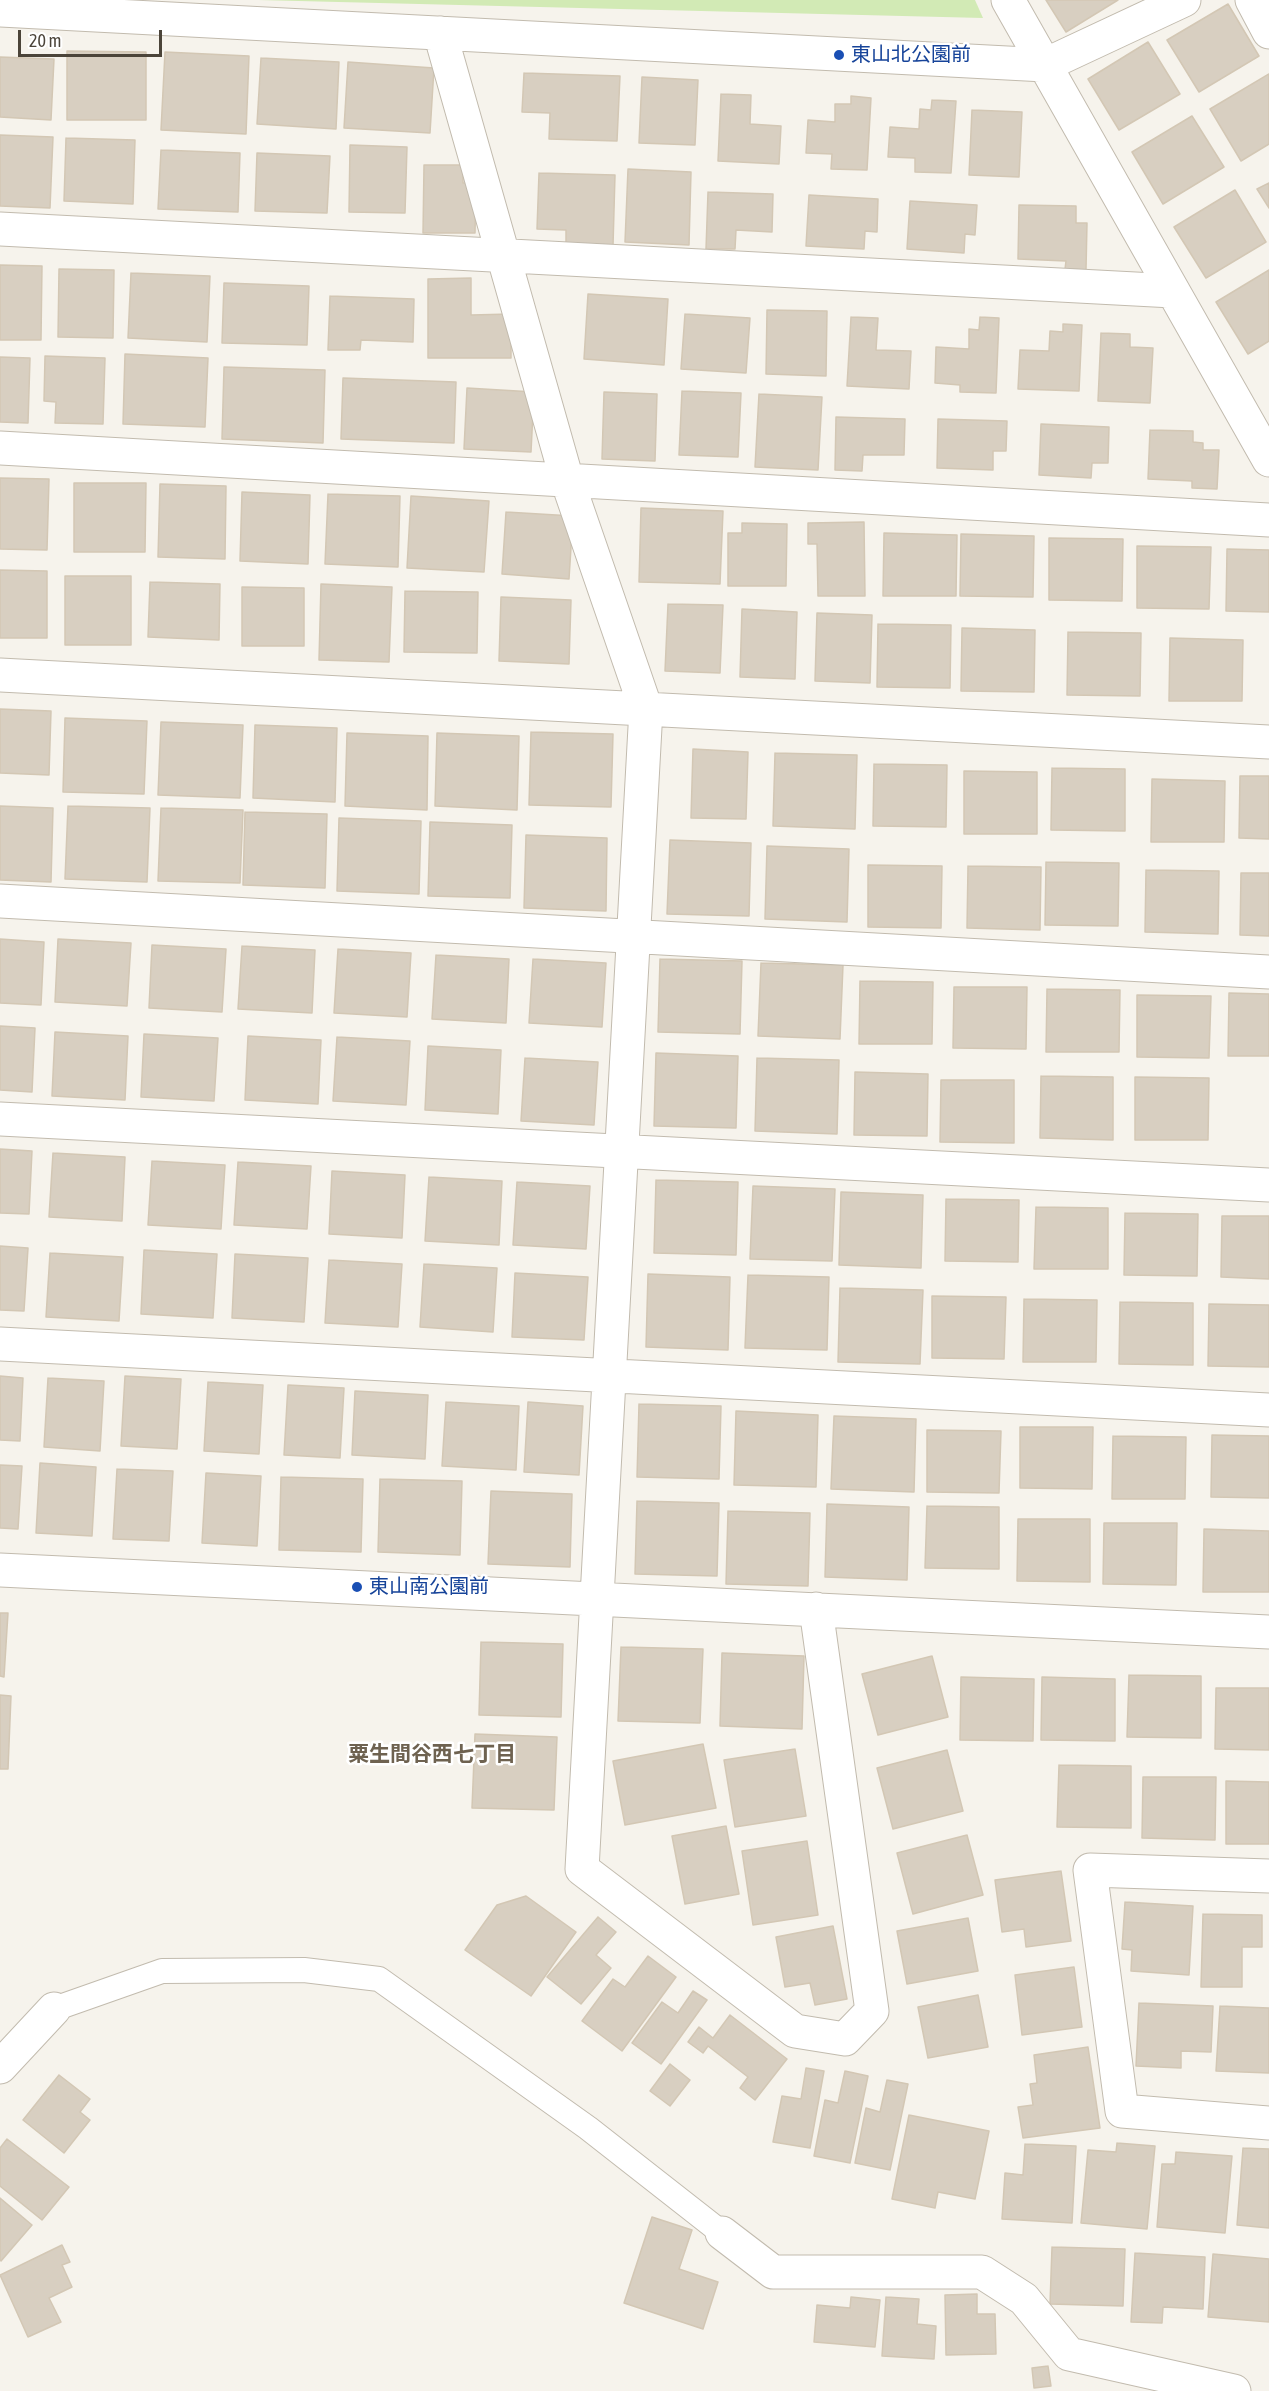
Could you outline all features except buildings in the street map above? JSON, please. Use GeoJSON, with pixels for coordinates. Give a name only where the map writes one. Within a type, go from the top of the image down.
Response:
{"type":"FeatureCollection","features":[{"type":"Feature","properties":{"kind":"street"},"geometry":{"type":"LineString","coordinates":[[1008,0],[1269,460]]}},
{"type":"Feature","properties":{"kind":"street"},"geometry":{"type":"LineString","coordinates":[[0,9],[1045,65],[1184,0]]}},
{"type":"Feature","properties":{"kind":"street"},"geometry":{"type":"LineString","coordinates":[[1252,0],[1269,32]]}},
{"type":"Feature","properties":{"kind":"street"},"geometry":{"type":"LineString","coordinates":[[440,33],[567,480],[646,709],[582,1869],[795,2031],[845,2039],[872,2011],[816,1609]]}},
{"type":"Feature","properties":{"kind":"street"},"geometry":{"type":"LineString","coordinates":[[0,229],[1173,291]]}},
{"type":"Feature","properties":{"kind":"street"},"geometry":{"type":"LineString","coordinates":[[0,448],[1269,520]]}},
{"type":"Feature","properties":{"kind":"street"},"geometry":{"type":"LineString","coordinates":[[0,675],[1269,742]]}},
{"type":"Feature","properties":{"kind":"street"},"geometry":{"type":"LineString","coordinates":[[0,901],[1269,972]]}},
{"type":"Feature","properties":{"kind":"street"},"geometry":{"type":"LineString","coordinates":[[0,1119],[1269,1185]]}},
{"type":"Feature","properties":{"kind":"street"},"geometry":{"type":"LineString","coordinates":[[0,1344],[1269,1410]]}},
{"type":"Feature","properties":{"kind":"street"},"geometry":{"type":"LineString","coordinates":[[0,1570],[1269,1632]]}},
{"type":"Feature","properties":{"kind":"street"},"geometry":{"type":"LineString","coordinates":[[1269,1876],[1090,1870],[1122,2111],[1269,2123]]}},
{"type":"Feature","properties":{"kind":"street"},"geometry":{"type":"LineString","coordinates":[[0,2067],[54,2009]]}},
{"type":"Feature","properties":{"kind":"street"},"geometry":{"type":"LineString","coordinates":[[722,2233],[773,2272],[982,2272],[1024,2299],[1069,2354],[1234,2391]]}},
{"type":"Feature","properties":{"kind":"lane"},"geometry":{"type":"LineString","coordinates":[[54,2009],[162,1971],[304,1970],[379,1979],[588,2128],[722,2233]]}},
{"type":"Feature","properties":{"kind":"green space"},"geometry":{"type":"Polygon","coordinates":[[[258,0],[975,0],[983,18],[258,0]]]}},
{"type":"Feature","properties":{"kind":"place","name":"東山北公園前"},"geometry":{"type":"Point","coordinates":[839,55]}},
{"type":"Feature","properties":{"kind":"place","name":"東山南公園前"},"geometry":{"type":"Point","coordinates":[357,1587]}},
{"type":"Feature","properties":{"kind":"district","name":"粟生間谷西七丁目"},"geometry":{"type":"Point","coordinates":[432,1754]}}]}
